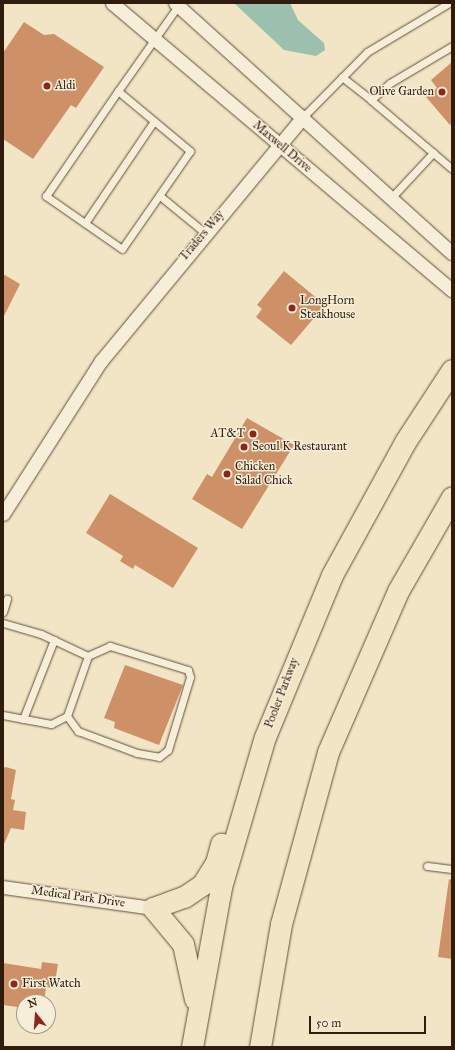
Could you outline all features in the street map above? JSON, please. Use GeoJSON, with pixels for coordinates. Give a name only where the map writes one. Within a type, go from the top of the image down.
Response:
{"type":"FeatureCollection","features":[{"type":"Feature","properties":{"kind":"main road","name":"Pooler Parkway"},"geometry":{"type":"LineString","coordinates":[[192,1047],[221,887],[260,755],[332,576],[405,442],[451,370]]}},
{"type":"Feature","properties":{"kind":"main road"},"geometry":{"type":"LineString","coordinates":[[260,1047],[281,924],[328,752],[398,591],[452,497]]}},
{"type":"Feature","properties":{"kind":"main road"},"geometry":{"type":"LineString","coordinates":[[196,1021],[192,976],[183,944],[154,908],[184,897],[202,885],[216,863],[236,790],[260,755]]}},
{"type":"Feature","properties":{"kind":"street","name":"Maxwell Drive"},"geometry":{"type":"LineString","coordinates":[[112,3],[279,146],[452,290]]}},
{"type":"Feature","properties":{"kind":"street"},"geometry":{"type":"LineString","coordinates":[[177,4],[452,253]]}},
{"type":"Feature","properties":{"kind":"street","name":"Traders Way"},"geometry":{"type":"LineString","coordinates":[[3,514],[101,361],[204,232],[279,146],[302,117]]}},
{"type":"Feature","properties":{"kind":"street","name":"Medical Park Drive"},"geometry":{"type":"LineString","coordinates":[[3,887],[154,908]]}},
{"type":"Feature","properties":{"kind":"lane","name":"Traders Way"},"geometry":{"type":"LineString","coordinates":[[302,117],[367,52],[449,3]]}},
{"type":"Feature","properties":{"kind":"lane"},"geometry":{"type":"LineString","coordinates":[[118,91],[190,151],[122,249],[46,196],[118,91],[155,39],[177,4]]}},
{"type":"Feature","properties":{"kind":"lane"},"geometry":{"type":"LineString","coordinates":[[371,100],[390,83],[452,46]]}},
{"type":"Feature","properties":{"kind":"lane"},"geometry":{"type":"LineString","coordinates":[[342,77],[452,168]]}},
{"type":"Feature","properties":{"kind":"lane"},"geometry":{"type":"LineString","coordinates":[[85,224],[154,120]]}},
{"type":"Feature","properties":{"kind":"lane"},"geometry":{"type":"LineString","coordinates":[[391,198],[433,153]]}},
{"type":"Feature","properties":{"kind":"lane"},"geometry":{"type":"LineString","coordinates":[[160,196],[204,232]]}},
{"type":"Feature","properties":{"kind":"lane"},"geometry":{"type":"LineString","coordinates":[[3,612],[8,599]]}},
{"type":"Feature","properties":{"kind":"lane"},"geometry":{"type":"LineString","coordinates":[[3,623],[54,640],[88,656]]}},
{"type":"Feature","properties":{"kind":"lane"},"geometry":{"type":"LineString","coordinates":[[23,719],[54,640]]}},
{"type":"Feature","properties":{"kind":"lane"},"geometry":{"type":"LineString","coordinates":[[3,715],[51,724],[67,716],[88,656],[110,646],[188,670],[190,677],[168,750],[159,757],[137,753],[78,731],[67,716]]}},
{"type":"Feature","properties":{"kind":"lane"},"geometry":{"type":"LineString","coordinates":[[427,866],[452,870]]}},
{"type":"Feature","properties":{"kind":"shaded area"},"geometry":{"type":"Polygon","coordinates":[[[234,3],[290,3],[298,20],[324,43],[325,50],[316,56],[284,50],[234,3]]]}},
{"type":"Feature","properties":{"kind":"building","name":"Aldi"},"geometry":{"type":"Polygon","coordinates":[[[24,22],[44,35],[54,34],[104,67],[76,108],[71,105],[33,159],[3,139],[3,53],[24,22]]]}},
{"type":"Feature","properties":{"kind":"building","name":"Olive Garden"},"geometry":{"type":"Polygon","coordinates":[[[452,62],[452,123],[450,125],[426,97],[437,88],[431,80],[452,62]]]}},
{"type":"Feature","properties":{"kind":"building","name":"LongHorn Steakhouse"},"geometry":{"type":"Polygon","coordinates":[[[284,271],[325,305],[291,345],[256,317],[262,309],[257,305],[284,271]]]}},
{"type":"Feature","properties":{"kind":"building"},"geometry":{"type":"Polygon","coordinates":[[[3,274],[20,284],[3,318],[3,274]]]}},
{"type":"Feature","properties":{"kind":"building"},"geometry":{"type":"Polygon","coordinates":[[[247,418],[294,445],[242,529],[192,499],[207,474],[212,477],[247,418]]]}},
{"type":"Feature","properties":{"kind":"building"},"geometry":{"type":"Polygon","coordinates":[[[110,494],[198,548],[173,588],[135,565],[133,569],[120,561],[123,556],[86,533],[110,494]]]}},
{"type":"Feature","properties":{"kind":"building"},"geometry":{"type":"Polygon","coordinates":[[[125,665],[183,685],[159,745],[114,728],[115,722],[104,718],[125,665]]]}},
{"type":"Feature","properties":{"kind":"building"},"geometry":{"type":"Polygon","coordinates":[[[6,767],[16,770],[11,799],[15,800],[13,810],[26,812],[24,830],[11,828],[4,844],[3,768],[6,767]]]}},
{"type":"Feature","properties":{"kind":"building"},"geometry":{"type":"Polygon","coordinates":[[[449,879],[452,880],[452,959],[438,957],[449,879]]]}},
{"type":"Feature","properties":{"kind":"building"},"geometry":{"type":"Polygon","coordinates":[[[42,962],[58,964],[54,988],[46,987],[45,994],[16,994],[16,1007],[3,1005],[3,963],[41,969],[42,962]]]}},
{"type":"Feature","properties":{"kind":"place","name":"Aldi"},"geometry":{"type":"Point","coordinates":[47,86]}},
{"type":"Feature","properties":{"kind":"place","name":"Olive Garden"},"geometry":{"type":"Point","coordinates":[442,92]}},
{"type":"Feature","properties":{"kind":"place","name":"LongHorn Steakhouse"},"geometry":{"type":"Point","coordinates":[292,308]}},
{"type":"Feature","properties":{"kind":"place","name":"AT&T"},"geometry":{"type":"Point","coordinates":[253,434]}},
{"type":"Feature","properties":{"kind":"place","name":"Seoul K Restaurant"},"geometry":{"type":"Point","coordinates":[244,447]}},
{"type":"Feature","properties":{"kind":"place","name":"Chicken Salad Chick"},"geometry":{"type":"Point","coordinates":[227,474]}},
{"type":"Feature","properties":{"kind":"place","name":"First Watch"},"geometry":{"type":"Point","coordinates":[14,984]}}]}
